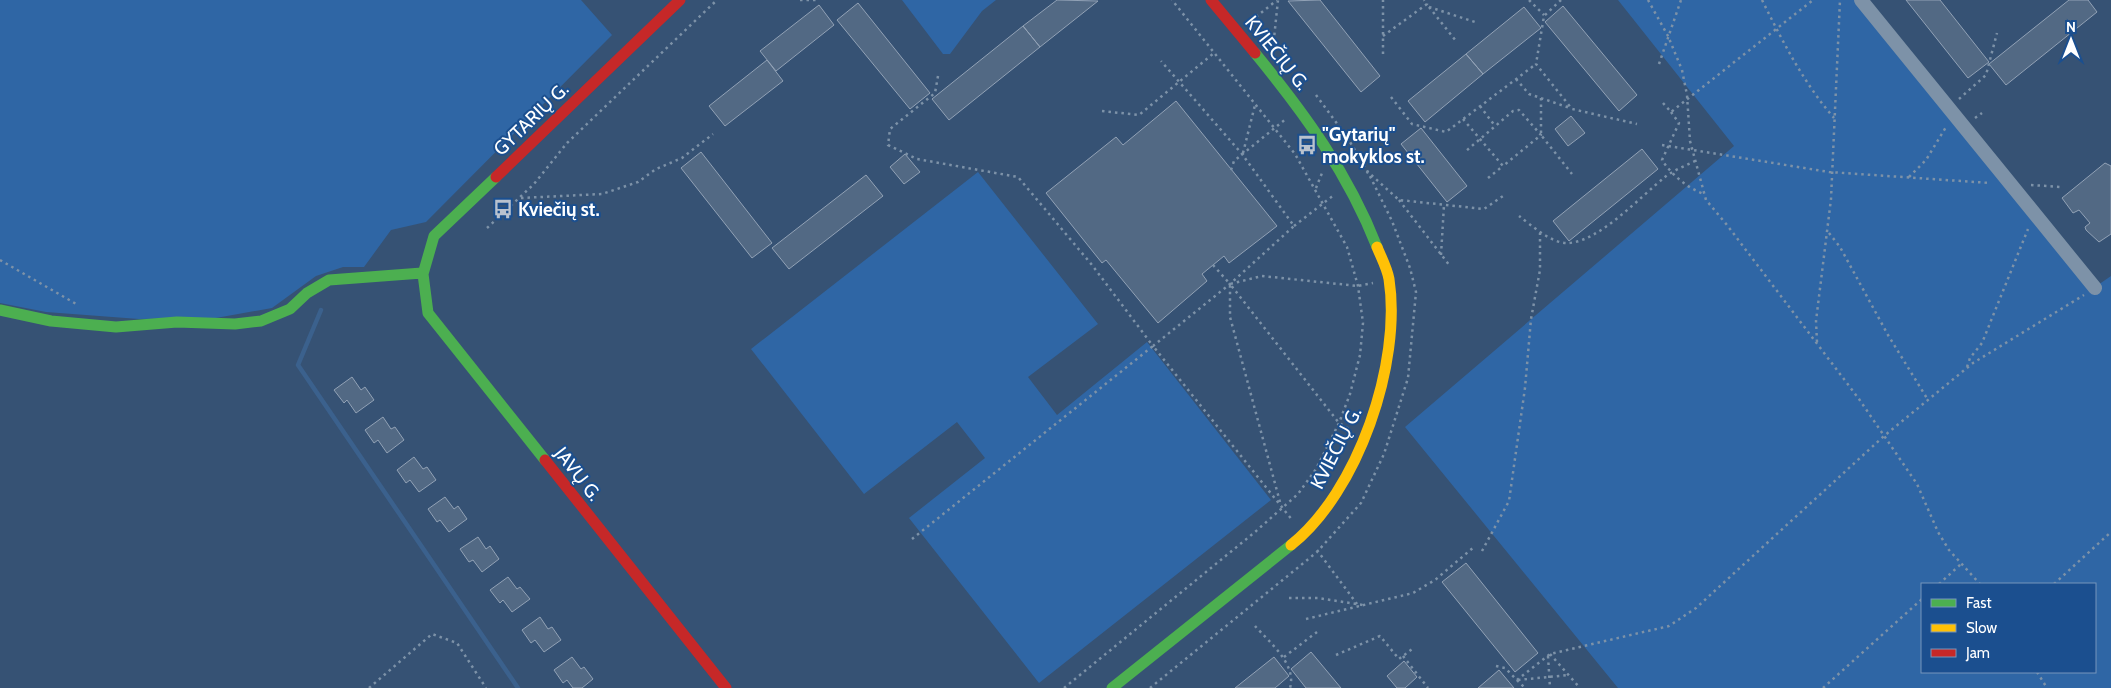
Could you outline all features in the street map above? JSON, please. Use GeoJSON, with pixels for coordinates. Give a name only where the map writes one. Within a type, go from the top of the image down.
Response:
{"type":"FeatureCollection","features":[{"type":"Feature","properties":{"kind":"street","name":"GYTARIŲ G."},"geometry":{"type":"LineString","coordinates":[[422,273],[426,254],[434,236],[680,0]]}},
{"type":"Feature","properties":{"kind":"street","name":"KVIEČIŲ G."},"geometry":{"type":"LineString","coordinates":[[1112,688],[1304,535],[1341,486],[1371,424],[1384,379],[1390,338],[1389,278],[1370,230],[1348,183],[1300,108],[1211,0]]}},
{"type":"Feature","properties":{"kind":"street"},"geometry":{"type":"LineString","coordinates":[[1861,0],[2095,288]]}},
{"type":"Feature","properties":{"kind":"street"},"geometry":{"type":"LineString","coordinates":[[0,310],[51,321],[116,327],[177,322],[235,324],[261,321],[290,309],[307,293],[329,280],[422,273]]}},
{"type":"Feature","properties":{"kind":"street","name":"JAVŲ G."},"geometry":{"type":"LineString","coordinates":[[422,273],[422,290],[428,314],[726,688]]}},
{"type":"Feature","properties":{"kind":"path"},"geometry":{"type":"LineString","coordinates":[[487,228],[520,198],[567,143],[717,0]]}},
{"type":"Feature","properties":{"kind":"path"},"geometry":{"type":"LineString","coordinates":[[800,0],[816,0]]}},
{"type":"Feature","properties":{"kind":"path"},"geometry":{"type":"LineString","coordinates":[[1064,688],[1284,509],[1298,494],[1316,469],[1339,423],[1350,394],[1360,355],[1363,323],[1358,286],[1347,247],[1295,154],[1172,0]]}},
{"type":"Feature","properties":{"kind":"path"},"geometry":{"type":"LineString","coordinates":[[1237,32],[1278,0]]}},
{"type":"Feature","properties":{"kind":"path"},"geometry":{"type":"LineString","coordinates":[[1271,73],[1278,0]]}},
{"type":"Feature","properties":{"kind":"path"},"geometry":{"type":"LineString","coordinates":[[1383,54],[1384,0]]}},
{"type":"Feature","properties":{"kind":"path"},"geometry":{"type":"LineString","coordinates":[[1424,0],[1456,41]]}},
{"type":"Feature","properties":{"kind":"path"},"geometry":{"type":"LineString","coordinates":[[1529,0],[1544,16]]}},
{"type":"Feature","properties":{"kind":"path"},"geometry":{"type":"LineString","coordinates":[[1391,97],[1412,124],[1446,132],[1536,64],[1544,16],[1561,0]]}},
{"type":"Feature","properties":{"kind":"path"},"geometry":{"type":"LineString","coordinates":[[1648,0],[1668,36],[1682,70],[1690,142],[1706,200],[1817,343],[1884,436],[1917,484],[1938,532],[1961,564],[1979,583]]}},
{"type":"Feature","properties":{"kind":"path"},"geometry":{"type":"LineString","coordinates":[[1659,64],[1681,0]]}},
{"type":"Feature","properties":{"kind":"path"},"geometry":{"type":"LineString","coordinates":[[1762,0],[1784,46],[1813,94],[1834,118]]}},
{"type":"Feature","properties":{"kind":"path"},"geometry":{"type":"LineString","coordinates":[[1671,112],[1813,0]]}},
{"type":"Feature","properties":{"kind":"path"},"geometry":{"type":"LineString","coordinates":[[1817,343],[1816,321],[1828,232],[1832,173],[1840,0]]}},
{"type":"Feature","properties":{"kind":"path"},"geometry":{"type":"LineString","coordinates":[[1383,36],[1428,5]]}},
{"type":"Feature","properties":{"kind":"path"},"geometry":{"type":"LineString","coordinates":[[1428,5],[1478,23]]}},
{"type":"Feature","properties":{"kind":"path"},"geometry":{"type":"LineString","coordinates":[[1909,178],[1926,160],[1944,132],[1957,101],[1986,75],[1997,33]]}},
{"type":"Feature","properties":{"kind":"path"},"geometry":{"type":"LineString","coordinates":[[1102,110],[1139,115],[1214,53]]}},
{"type":"Feature","properties":{"kind":"path"},"geometry":{"type":"LineString","coordinates":[[1161,61],[1242,154],[1294,226]]}},
{"type":"Feature","properties":{"kind":"path"},"geometry":{"type":"LineString","coordinates":[[1536,64],[1572,109]]}},
{"type":"Feature","properties":{"kind":"path"},"geometry":{"type":"LineString","coordinates":[[938,76],[935,93],[890,129],[888,145],[917,159],[1018,177],[1092,265],[1153,346],[1304,535]]}},
{"type":"Feature","properties":{"kind":"path"},"geometry":{"type":"LineString","coordinates":[[1516,79],[1528,94],[1572,109],[1636,124]]}},
{"type":"Feature","properties":{"kind":"path"},"geometry":{"type":"LineString","coordinates":[[1150,688],[1318,551],[1361,503],[1388,444],[1408,378],[1416,292],[1410,268],[1392,221],[1368,172],[1347,137],[1316,96]]}},
{"type":"Feature","properties":{"kind":"path"},"geometry":{"type":"LineString","coordinates":[[1541,98],[1541,135]]}},
{"type":"Feature","properties":{"kind":"path"},"geometry":{"type":"LineString","coordinates":[[1663,103],[1679,123],[1666,147],[1662,160],[1671,173],[1694,190],[1704,194]]}},
{"type":"Feature","properties":{"kind":"path"},"geometry":{"type":"LineString","coordinates":[[1242,154],[1255,105]]}},
{"type":"Feature","properties":{"kind":"path"},"geometry":{"type":"LineString","coordinates":[[1480,106],[1495,126]]}},
{"type":"Feature","properties":{"kind":"path"},"geometry":{"type":"LineString","coordinates":[[1466,151],[1513,111],[1519,110],[1572,174]]}},
{"type":"Feature","properties":{"kind":"path"},"geometry":{"type":"LineString","coordinates":[[1231,170],[1234,161],[1290,116]]}},
{"type":"Feature","properties":{"kind":"path"},"geometry":{"type":"LineString","coordinates":[[1463,120],[1503,166]]}},
{"type":"Feature","properties":{"kind":"path"},"geometry":{"type":"LineString","coordinates":[[520,198],[602,194],[638,182],[656,169],[682,158],[713,134]]}},
{"type":"Feature","properties":{"kind":"path"},"geometry":{"type":"LineString","coordinates":[[1488,178],[1541,135]]}},
{"type":"Feature","properties":{"kind":"path"},"geometry":{"type":"LineString","coordinates":[[1662,145],[1832,173],[2062,187]]}},
{"type":"Feature","properties":{"kind":"path"},"geometry":{"type":"LineString","coordinates":[[1519,216],[1540,233],[1567,244],[1585,240],[1616,219],[1671,173],[1696,160]]}},
{"type":"Feature","properties":{"kind":"path"},"geometry":{"type":"LineString","coordinates":[[1368,172],[1400,200],[1450,266]]}},
{"type":"Feature","properties":{"kind":"path"},"geometry":{"type":"LineString","coordinates":[[912,539],[1230,284],[1294,226],[1348,183]]}},
{"type":"Feature","properties":{"kind":"path"},"geometry":{"type":"LineString","coordinates":[[1400,200],[1484,209],[1503,196]]}},
{"type":"Feature","properties":{"kind":"path"},"geometry":{"type":"LineString","coordinates":[[1441,255],[1444,205]]}},
{"type":"Feature","properties":{"kind":"path"},"geometry":{"type":"LineString","coordinates":[[1967,368],[1970,358],[1982,343],[2024,240],[2031,220],[2028,205]]}},
{"type":"Feature","properties":{"kind":"path"},"geometry":{"type":"LineString","coordinates":[[1828,232],[1840,247],[1888,335],[1928,400]]}},
{"type":"Feature","properties":{"kind":"path"},"geometry":{"type":"LineString","coordinates":[[1482,551],[1509,500],[1525,388],[1531,319],[1540,270],[1540,233]]}},
{"type":"Feature","properties":{"kind":"path"},"geometry":{"type":"LineString","coordinates":[[0,260],[83,307]]}},
{"type":"Feature","properties":{"kind":"path"},"geometry":{"type":"LineString","coordinates":[[1213,265],[1339,423],[1354,432]]}},
{"type":"Feature","properties":{"kind":"path"},"geometry":{"type":"LineString","coordinates":[[1230,284],[1262,276],[1358,286],[1377,283]]}},
{"type":"Feature","properties":{"kind":"path"},"geometry":{"type":"LineString","coordinates":[[1230,284],[1230,317],[1280,504]]}},
{"type":"Feature","properties":{"kind":"path"},"geometry":{"type":"LineString","coordinates":[[1517,680],[1549,655],[1668,626],[1708,598],[1884,436],[1967,368],[2095,288]]}},
{"type":"Feature","properties":{"kind":"path"},"geometry":{"type":"LineString","coordinates":[[2055,583],[2111,532]]}},
{"type":"Feature","properties":{"kind":"path"},"geometry":{"type":"LineString","coordinates":[[1306,619],[1413,593],[1435,580],[1474,547]]}},
{"type":"Feature","properties":{"kind":"path"},"geometry":{"type":"LineString","coordinates":[[1318,551],[1357,604]]}},
{"type":"Feature","properties":{"kind":"path"},"geometry":{"type":"LineString","coordinates":[[1940,583],[1961,564]]}},
{"type":"Feature","properties":{"kind":"path"},"geometry":{"type":"LineString","coordinates":[[1289,598],[1318,598],[1365,605]]}},
{"type":"Feature","properties":{"kind":"path"},"geometry":{"type":"LineString","coordinates":[[1824,688],[1921,600]]}},
{"type":"Feature","properties":{"kind":"path"},"geometry":{"type":"LineString","coordinates":[[1255,626],[1284,658],[1292,681],[1290,688]]}},
{"type":"Feature","properties":{"kind":"path"},"geometry":{"type":"LineString","coordinates":[[1284,658],[1317,632]]}},
{"type":"Feature","properties":{"kind":"path"},"geometry":{"type":"LineString","coordinates":[[369,688],[432,634],[457,643],[486,688]]}},
{"type":"Feature","properties":{"kind":"path"},"geometry":{"type":"LineString","coordinates":[[1336,655],[1380,636],[1399,659],[1412,648]]}},
{"type":"Feature","properties":{"kind":"path"},"geometry":{"type":"LineString","coordinates":[[1549,655],[1580,688]]}},
{"type":"Feature","properties":{"kind":"path"},"geometry":{"type":"LineString","coordinates":[[1549,655],[1550,688]]}},
{"type":"Feature","properties":{"kind":"path"},"geometry":{"type":"LineString","coordinates":[[1403,656],[1428,688]]}},
{"type":"Feature","properties":{"kind":"path"},"geometry":{"type":"LineString","coordinates":[[1496,666],[1505,668],[1525,688]]}},
{"type":"Feature","properties":{"kind":"path"},"geometry":{"type":"LineString","coordinates":[[2038,673],[2047,688]]}},
{"type":"Feature","properties":{"kind":"path"},"geometry":{"type":"LineString","coordinates":[[1517,680],[1569,675]]}},
{"type":"Feature","properties":{"kind":"shaded area"},"geometry":{"type":"Polygon","coordinates":[[[0,0],[581,0],[612,35],[426,222],[391,230],[364,267],[343,267],[316,276],[272,308],[216,318],[139,319],[46,312],[0,303],[0,0]]]}},
{"type":"Feature","properties":{"kind":"shaded area"},"geometry":{"type":"Polygon","coordinates":[[[902,0],[996,0],[982,11],[950,54],[943,54],[902,0]]]}},
{"type":"Feature","properties":{"kind":"shaded area"},"geometry":{"type":"Polygon","coordinates":[[[1618,0],[1861,0],[2095,287],[2111,276],[2111,688],[1618,688],[1405,427],[1734,146],[1618,0]]]}},
{"type":"Feature","properties":{"kind":"shaded area"},"geometry":{"type":"Polygon","coordinates":[[[978,172],[1098,324],[1028,377],[1057,415],[1147,342],[1271,500],[1039,683],[909,518],[985,458],[957,422],[864,494],[751,349],[978,172]]]}},
{"type":"Feature","properties":{"kind":"building"},"geometry":{"type":"Polygon","coordinates":[[[1057,0],[1098,1],[1040,47],[1023,26],[1057,0]]]}},
{"type":"Feature","properties":{"kind":"building"},"geometry":{"type":"Polygon","coordinates":[[[1320,0],[1380,76],[1361,92],[1288,1],[1320,0]]]}},
{"type":"Feature","properties":{"kind":"building"},"geometry":{"type":"Polygon","coordinates":[[[1906,0],[1940,0],[1989,62],[1968,78],[1906,0]]]}},
{"type":"Feature","properties":{"kind":"building"},"geometry":{"type":"Polygon","coordinates":[[[2069,0],[2088,0],[2097,12],[2006,85],[1989,64],[2069,0]]]}},
{"type":"Feature","properties":{"kind":"building"},"geometry":{"type":"Polygon","coordinates":[[[858,3],[930,93],[910,109],[837,20],[858,3]]]}},
{"type":"Feature","properties":{"kind":"building"},"geometry":{"type":"Polygon","coordinates":[[[819,5],[834,25],[776,71],[760,51],[819,5]]]}},
{"type":"Feature","properties":{"kind":"building"},"geometry":{"type":"Polygon","coordinates":[[[1563,6],[1637,95],[1619,111],[1545,22],[1563,6]]]}},
{"type":"Feature","properties":{"kind":"building"},"geometry":{"type":"Polygon","coordinates":[[[1524,7],[1541,28],[1483,74],[1466,54],[1524,7]]]}},
{"type":"Feature","properties":{"kind":"building"},"geometry":{"type":"Polygon","coordinates":[[[1023,26],[1040,47],[949,120],[932,99],[1023,26]]]}},
{"type":"Feature","properties":{"kind":"building"},"geometry":{"type":"Polygon","coordinates":[[[1466,54],[1483,74],[1425,122],[1408,101],[1466,54]]]}},
{"type":"Feature","properties":{"kind":"building"},"geometry":{"type":"Polygon","coordinates":[[[767,60],[783,81],[725,126],[709,106],[767,60]]]}},
{"type":"Feature","properties":{"kind":"building"},"geometry":{"type":"Polygon","coordinates":[[[1176,101],[1277,226],[1229,263],[1224,256],[1202,274],[1207,281],[1158,323],[1106,260],[1102,263],[1046,193],[1116,137],[1123,145],[1176,101]]]}},
{"type":"Feature","properties":{"kind":"building"},"geometry":{"type":"Polygon","coordinates":[[[1571,116],[1585,133],[1568,146],[1555,129],[1571,116]]]}},
{"type":"Feature","properties":{"kind":"building"},"geometry":{"type":"Polygon","coordinates":[[[1421,128],[1467,186],[1447,202],[1401,144],[1421,128]]]}},
{"type":"Feature","properties":{"kind":"building"},"geometry":{"type":"Polygon","coordinates":[[[1642,149],[1658,169],[1569,241],[1553,221],[1642,149]]]}},
{"type":"Feature","properties":{"kind":"building"},"geometry":{"type":"Polygon","coordinates":[[[701,152],[772,243],[752,258],[681,168],[701,152]]]}},
{"type":"Feature","properties":{"kind":"building"},"geometry":{"type":"Polygon","coordinates":[[[905,154],[920,172],[904,184],[890,167],[905,154]]]}},
{"type":"Feature","properties":{"kind":"building"},"geometry":{"type":"Polygon","coordinates":[[[2105,163],[2111,166],[2111,234],[2099,242],[2086,230],[2085,227],[2090,223],[2079,210],[2073,213],[2062,198],[2105,163]]]}},
{"type":"Feature","properties":{"kind":"building"},"geometry":{"type":"Polygon","coordinates":[[[866,175],[883,196],[789,269],[772,248],[866,175]]]}},
{"type":"Feature","properties":{"kind":"building"},"geometry":{"type":"Polygon","coordinates":[[[352,377],[361,390],[365,387],[374,400],[356,413],[347,400],[344,403],[334,390],[352,377]]]}},
{"type":"Feature","properties":{"kind":"building"},"geometry":{"type":"Polygon","coordinates":[[[383,417],[391,429],[395,427],[404,440],[387,453],[378,440],[374,443],[365,430],[383,417]]]}},
{"type":"Feature","properties":{"kind":"building"},"geometry":{"type":"Polygon","coordinates":[[[414,457],[423,469],[427,467],[436,480],[419,492],[410,480],[406,483],[397,470],[414,457]]]}},
{"type":"Feature","properties":{"kind":"building"},"geometry":{"type":"Polygon","coordinates":[[[445,497],[454,509],[458,506],[467,519],[449,532],[440,520],[437,522],[428,509],[445,497]]]}},
{"type":"Feature","properties":{"kind":"building"},"geometry":{"type":"Polygon","coordinates":[[[478,537],[486,549],[490,546],[499,559],[482,572],[473,560],[469,562],[460,549],[478,537]]]}},
{"type":"Feature","properties":{"kind":"building"},"geometry":{"type":"Polygon","coordinates":[[[1466,563],[1538,653],[1515,672],[1442,582],[1466,563]]]}},
{"type":"Feature","properties":{"kind":"building"},"geometry":{"type":"Polygon","coordinates":[[[508,577],[517,589],[520,587],[530,599],[512,612],[503,600],[500,603],[490,590],[508,577]]]}},
{"type":"Feature","properties":{"kind":"building"},"geometry":{"type":"Polygon","coordinates":[[[540,617],[548,629],[552,627],[561,640],[544,652],[535,640],[531,643],[522,630],[540,617]]]}},
{"type":"Feature","properties":{"kind":"building"},"geometry":{"type":"Polygon","coordinates":[[[1311,652],[1341,688],[1306,688],[1291,669],[1311,652]]]}},
{"type":"Feature","properties":{"kind":"building"},"geometry":{"type":"Polygon","coordinates":[[[572,657],[581,669],[584,667],[593,679],[582,688],[573,688],[567,680],[563,683],[554,670],[572,657]]]}},
{"type":"Feature","properties":{"kind":"building"},"geometry":{"type":"Polygon","coordinates":[[[1274,657],[1289,676],[1275,688],[1235,688],[1274,657]]]}},
{"type":"Feature","properties":{"kind":"building"},"geometry":{"type":"Polygon","coordinates":[[[1404,661],[1417,677],[1405,688],[1397,688],[1387,676],[1404,661]]]}},
{"type":"Feature","properties":{"kind":"building"},"geometry":{"type":"Polygon","coordinates":[[[1499,670],[1514,688],[1478,688],[1499,670]]]}},
{"type":"Feature","properties":{"kind":"waterway"},"geometry":{"type":"LineString","coordinates":[[321,310],[298,365],[518,688]]}},
{"type":"Feature","properties":{"kind":"traffic: fast"},"geometry":{"type":"LineString","coordinates":[[1255,53],[1324,145],[1353,194],[1377,247]]}},
{"type":"Feature","properties":{"kind":"traffic: fast"},"geometry":{"type":"LineString","coordinates":[[496,177],[434,236],[423,274],[428,313],[545,460]]}},
{"type":"Feature","properties":{"kind":"traffic: fast"},"geometry":{"type":"LineString","coordinates":[[0,310],[51,321],[116,327],[177,322],[235,324],[261,321],[290,309],[307,293],[329,280],[422,273]]}},
{"type":"Feature","properties":{"kind":"traffic: fast"},"geometry":{"type":"LineString","coordinates":[[1112,688],[1291,545]]}},
{"type":"Feature","properties":{"kind":"traffic: slow"},"geometry":{"type":"LineString","coordinates":[[1291,545],[1315,522],[1336,493],[1355,460],[1370,424],[1381,386],[1389,349],[1391,312],[1389,279],[1377,247]]}},
{"type":"Feature","properties":{"kind":"traffic: jam"},"geometry":{"type":"LineString","coordinates":[[496,177],[680,0]]}},
{"type":"Feature","properties":{"kind":"traffic: jam"},"geometry":{"type":"LineString","coordinates":[[1211,0],[1255,53]]}},
{"type":"Feature","properties":{"kind":"traffic: jam"},"geometry":{"type":"LineString","coordinates":[[545,460],[726,688]]}},
{"type":"Feature","properties":{"kind":"place","name":"\"Gytarių\" mokyklos st."},"geometry":{"type":"Point","coordinates":[1307,145]}},
{"type":"Feature","properties":{"kind":"place","name":"Kviečių st."},"geometry":{"type":"Point","coordinates":[503,209]}}]}
